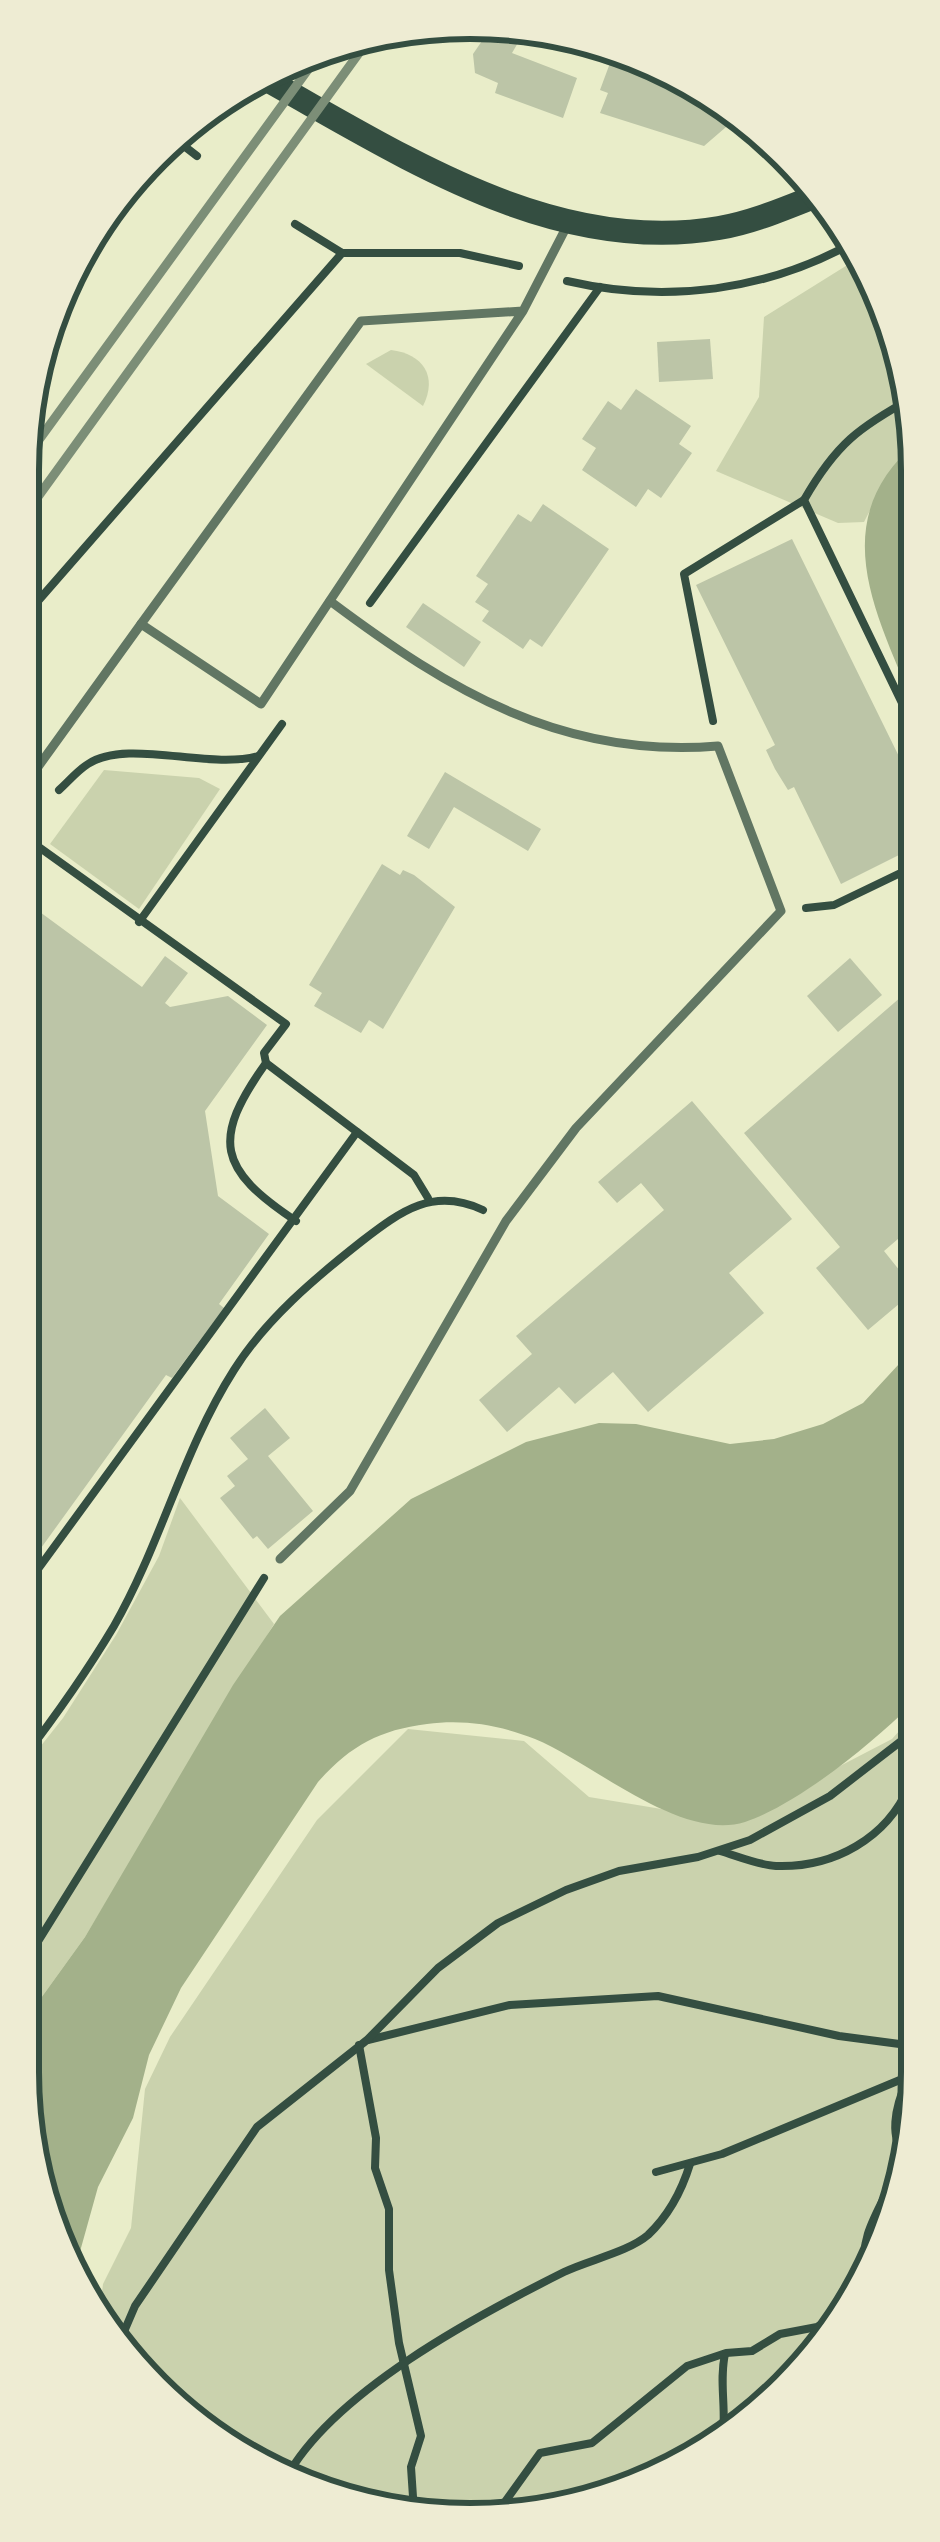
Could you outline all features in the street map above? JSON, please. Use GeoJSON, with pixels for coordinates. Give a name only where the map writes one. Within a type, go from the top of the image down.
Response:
{"type":"FeatureCollection","features":[{"type":"Feature","properties":{"kind":"main road"},"geometry":{"type":"LineString","coordinates":[[276,85],[463,185],[569,222],[624,232],[721,228],[805,199]]}},
{"type":"Feature","properties":{"kind":"lane"},"geometry":{"type":"LineString","coordinates":[[141,624],[261,704],[523,311],[569,222]]}},
{"type":"Feature","properties":{"kind":"lane"},"geometry":{"type":"LineString","coordinates":[[39,766],[361,322],[523,311]]}},
{"type":"Feature","properties":{"kind":"lane"},"geometry":{"type":"LineString","coordinates":[[280,1559],[350,1491],[506,1221],[576,1128],[781,911],[718,746],[608,744],[497,711],[414,662],[330,601]]}},
{"type":"Feature","properties":{"kind":"path"},"geometry":{"type":"LineString","coordinates":[[185,147],[197,157]]}},
{"type":"Feature","properties":{"kind":"path"},"geometry":{"type":"LineString","coordinates":[[39,600],[342,253]]}},
{"type":"Feature","properties":{"kind":"path"},"geometry":{"type":"LineString","coordinates":[[370,604],[600,287]]}},
{"type":"Feature","properties":{"kind":"path"},"geometry":{"type":"LineString","coordinates":[[718,746],[684,574],[804,500],[831,454],[860,427],[896,407]]}},
{"type":"Feature","properties":{"kind":"path"},"geometry":{"type":"LineString","coordinates":[[804,500],[901,701]]}},
{"type":"Feature","properties":{"kind":"path"},"geometry":{"type":"LineString","coordinates":[[139,922],[295,706]]}},
{"type":"Feature","properties":{"kind":"path"},"geometry":{"type":"LineString","coordinates":[[46,802],[89,763],[109,755],[229,763],[258,756]]}},
{"type":"Feature","properties":{"kind":"path"},"geometry":{"type":"LineString","coordinates":[[39,847],[286,1024],[264,1052],[266,1063],[230,1122],[229,1154],[239,1178],[296,1221]]}},
{"type":"Feature","properties":{"kind":"path"},"geometry":{"type":"LineString","coordinates":[[781,911],[834,904],[901,873]]}},
{"type":"Feature","properties":{"kind":"path"},"geometry":{"type":"LineString","coordinates":[[266,1063],[414,1175],[428,1198]]}},
{"type":"Feature","properties":{"kind":"path"},"geometry":{"type":"LineString","coordinates":[[39,1568],[357,1132]]}},
{"type":"Feature","properties":{"kind":"path"},"geometry":{"type":"LineString","coordinates":[[39,1735],[113,1626],[235,1367],[312,1280],[428,1198],[459,1199],[506,1221]]}},
{"type":"Feature","properties":{"kind":"path"},"geometry":{"type":"LineString","coordinates":[[39,1939],[252,1592],[280,1559]]}},
{"type":"Feature","properties":{"kind":"path"},"geometry":{"type":"LineString","coordinates":[[126,2331],[147,2287],[257,2127],[363,2043],[438,1968],[531,1904],[619,1871],[750,1840],[830,1796],[901,1741]]}},
{"type":"Feature","properties":{"kind":"path"},"geometry":{"type":"LineString","coordinates":[[718,1850],[775,1866],[839,1854],[875,1837],[901,1806]]}},
{"type":"Feature","properties":{"kind":"path"},"geometry":{"type":"LineString","coordinates":[[363,2043],[510,2005],[658,1996],[839,2036],[901,2044]]}},
{"type":"Feature","properties":{"kind":"path"},"geometry":{"type":"LineString","coordinates":[[363,2043],[376,2138],[375,2168],[389,2209],[388,2270],[421,2436],[411,2467],[413,2499]]}},
{"type":"Feature","properties":{"kind":"path"},"geometry":{"type":"LineString","coordinates":[[656,2172],[818,2117],[901,2081]]}},
{"type":"Feature","properties":{"kind":"path"},"geometry":{"type":"LineString","coordinates":[[294,2465],[309,2441],[364,2389],[407,2366],[455,2330],[520,2294],[643,2240],[669,2209],[690,2164]]}},
{"type":"Feature","properties":{"kind":"path"},"geometry":{"type":"LineString","coordinates":[[867,2239],[882,2198]]}},
{"type":"Feature","properties":{"kind":"path"},"geometry":{"type":"LineString","coordinates":[[505,2501],[540,2453],[592,2443],[687,2366],[726,2353],[752,2351],[780,2335],[817,2327]]}},
{"type":"Feature","properties":{"kind":"path"},"geometry":{"type":"LineString","coordinates":[[726,2353],[722,2369],[726,2418]]}},
{"type":"Feature","properties":{"kind":"shaded area"},"geometry":{"type":"Polygon","coordinates":[[[848,264],[857,279],[893,386],[901,464],[864,522],[838,523],[716,471],[759,397],[764,317],[848,264]]]}},
{"type":"Feature","properties":{"kind":"shaded area"},"geometry":{"type":"Polygon","coordinates":[[[391,350],[412,356],[425,368],[429,385],[423,406],[366,364],[391,350]]]}},
{"type":"Feature","properties":{"kind":"shaded area"},"geometry":{"type":"Polygon","coordinates":[[[901,460],[901,674],[867,571],[865,537],[872,504],[901,460]]]}},
{"type":"Feature","properties":{"kind":"shaded area"},"geometry":{"type":"Polygon","coordinates":[[[104,770],[199,778],[220,789],[139,909],[50,844],[104,770]]]}},
{"type":"Feature","properties":{"kind":"shaded area"},"geometry":{"type":"Polygon","coordinates":[[[901,1360],[901,1714],[788,1802],[745,1822],[720,1825],[665,1811],[558,1750],[495,1727],[427,1724],[380,1735],[354,1749],[318,1782],[181,1988],[149,2055],[133,2118],[98,2187],[79,2254],[47,2156],[40,2100],[39,2001],[85,1937],[233,1685],[280,1616],[411,1499],[526,1442],[599,1423],[636,1424],[730,1444],[774,1439],[823,1424],[863,1403],[901,1360]]]}},
{"type":"Feature","properties":{"kind":"shaded area"},"geometry":{"type":"Polygon","coordinates":[[[180,1498],[274,1624],[85,1937],[39,2001],[39,1748],[116,1635],[159,1556],[180,1498]]]}},
{"type":"Feature","properties":{"kind":"shaded area"},"geometry":{"type":"Polygon","coordinates":[[[408,1729],[524,1741],[589,1797],[734,1821],[892,1739],[901,1729],[901,2072],[893,2156],[878,2211],[843,2288],[794,2356],[732,2414],[661,2459],[582,2488],[498,2502],[414,2499],[331,2480],[254,2445],[186,2396],[128,2334],[102,2295],[131,2228],[145,2089],[170,2037],[317,1820],[408,1729]]]}},
{"type":"Feature","properties":{"kind":"building"},"geometry":{"type":"Polygon","coordinates":[[[483,39],[518,42],[512,53],[577,78],[563,118],[495,93],[498,83],[475,73],[473,54],[483,39]]]}},
{"type":"Feature","properties":{"kind":"building"},"geometry":{"type":"Polygon","coordinates":[[[610,62],[661,83],[728,125],[704,146],[600,113],[608,93],[600,90],[610,62]]]}},
{"type":"Feature","properties":{"kind":"building"},"geometry":{"type":"Polygon","coordinates":[[[710,339],[713,379],[659,382],[657,342],[710,339]]]}},
{"type":"Feature","properties":{"kind":"building"},"geometry":{"type":"Polygon","coordinates":[[[636,389],[691,426],[679,444],[692,453],[661,498],[648,489],[636,507],[582,470],[596,448],[582,439],[608,401],[621,410],[636,389]]]}},
{"type":"Feature","properties":{"kind":"building"},"geometry":{"type":"Polygon","coordinates":[[[543,504],[609,549],[542,647],[530,639],[523,649],[482,621],[489,611],[475,602],[488,584],[476,576],[518,514],[531,522],[543,504]]]}},
{"type":"Feature","properties":{"kind":"building"},"geometry":{"type":"Polygon","coordinates":[[[792,539],[901,761],[901,854],[841,884],[794,787],[788,790],[775,769],[766,750],[775,745],[696,585],[792,539]]]}},
{"type":"Feature","properties":{"kind":"building"},"geometry":{"type":"Polygon","coordinates":[[[423,603],[481,642],[464,667],[406,627],[423,603]]]}},
{"type":"Feature","properties":{"kind":"building"},"geometry":{"type":"Polygon","coordinates":[[[445,772],[541,829],[528,851],[454,807],[429,849],[407,836],[445,772]]]}},
{"type":"Feature","properties":{"kind":"building"},"geometry":{"type":"Polygon","coordinates":[[[382,864],[400,875],[403,870],[414,875],[455,907],[383,1029],[369,1020],[361,1033],[314,1006],[322,993],[309,985],[382,864]]]}},
{"type":"Feature","properties":{"kind":"building"},"geometry":{"type":"Polygon","coordinates":[[[39,911],[142,987],[165,956],[188,973],[165,1003],[170,1007],[228,996],[267,1025],[205,1111],[218,1196],[269,1234],[219,1304],[224,1308],[172,1378],[166,1375],[39,1551],[39,911]]]}},
{"type":"Feature","properties":{"kind":"building"},"geometry":{"type":"Polygon","coordinates":[[[850,958],[882,995],[838,1032],[807,996],[850,958]]]}},
{"type":"Feature","properties":{"kind":"building"},"geometry":{"type":"Polygon","coordinates":[[[901,997],[901,1236],[884,1251],[901,1272],[901,1302],[868,1330],[816,1268],[840,1247],[744,1133],[901,997]]]}},
{"type":"Feature","properties":{"kind":"building"},"geometry":{"type":"Polygon","coordinates":[[[692,1101],[792,1219],[729,1273],[764,1313],[648,1412],[613,1372],[575,1404],[559,1387],[507,1432],[479,1400],[532,1354],[516,1336],[664,1210],[641,1183],[617,1203],[598,1182],[692,1101]]]}},
{"type":"Feature","properties":{"kind":"building"},"geometry":{"type":"Polygon","coordinates":[[[265,1408],[290,1438],[268,1456],[313,1511],[268,1549],[257,1536],[253,1539],[220,1498],[235,1486],[227,1476],[248,1459],[230,1438],[265,1408]]]}},
{"type":"Feature","properties":{"kind":"railway"},"geometry":{"type":"LineString","coordinates":[[39,495],[358,54]]}},
{"type":"Feature","properties":{"kind":"railway"},"geometry":{"type":"LineString","coordinates":[[40,438],[307,71]]}}]}
